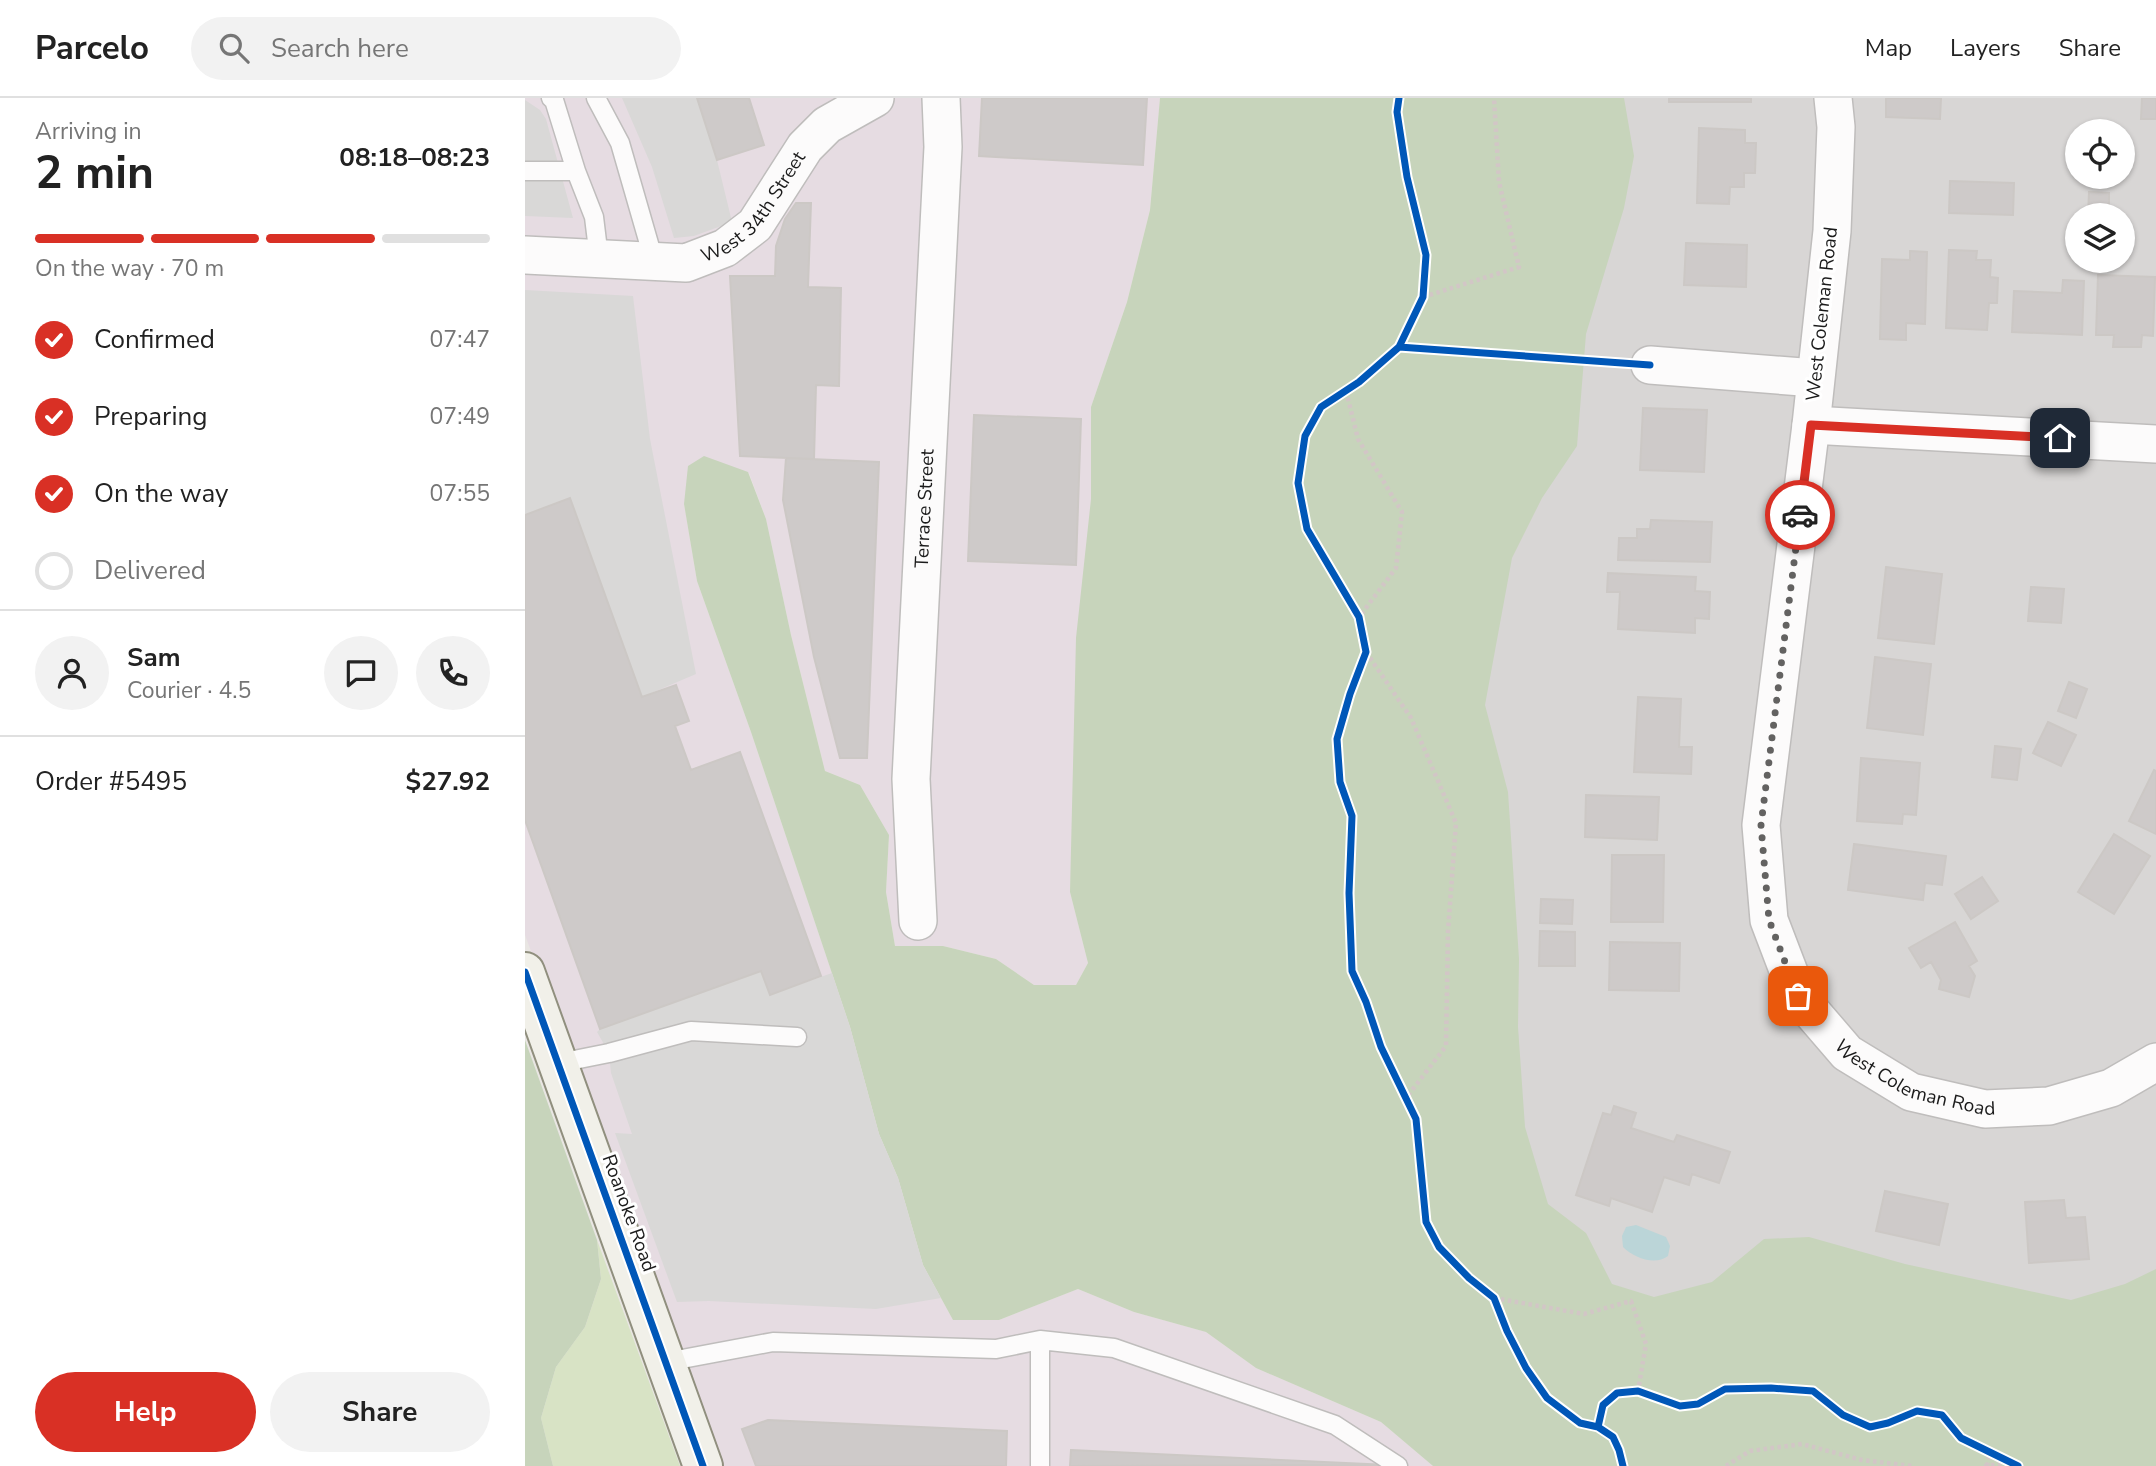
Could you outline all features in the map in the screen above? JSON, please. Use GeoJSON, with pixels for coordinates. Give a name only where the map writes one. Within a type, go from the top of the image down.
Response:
{"type":"FeatureCollection","features":[{"type":"Feature","properties":{"kind":"street","name":"West 34th Street"},"geometry":{"type":"LineString","coordinates":[[525,255],[686,262],[725,248],[755,225],[805,147],[827,125],[875,98]]}},
{"type":"Feature","properties":{"kind":"street","name":"Terrace Street"},"geometry":{"type":"LineString","coordinates":[[918,921],[911,779],[943,147],[941,98]]}},
{"type":"Feature","properties":{"kind":"street","name":"West Coleman Road"},"geometry":{"type":"LineString","coordinates":[[1833,98],[1836,127],[1832,232],[1761,825],[1769,920],[1798,996],[1847,1054],[1911,1092],[1985,1109],[2049,1106],[2111,1088],[2156,1062]]}},
{"type":"Feature","properties":{"kind":"street"},"geometry":{"type":"LineString","coordinates":[[1650,365],[1815,378]]}},
{"type":"Feature","properties":{"kind":"street"},"geometry":{"type":"LineString","coordinates":[[1811,425],[2156,444]]}},
{"type":"Feature","properties":{"kind":"street","name":"Roanoke Road"},"geometry":{"type":"LineString","coordinates":[[525,972],[703,1466]]}},
{"type":"Feature","properties":{"kind":"lane"},"geometry":{"type":"LineString","coordinates":[[551,98],[554,100],[576,171],[594,217],[599,258]]}},
{"type":"Feature","properties":{"kind":"lane"},"geometry":{"type":"LineString","coordinates":[[596,98],[620,143],[654,261]]}},
{"type":"Feature","properties":{"kind":"lane"},"geometry":{"type":"LineString","coordinates":[[525,171],[576,171]]}},
{"type":"Feature","properties":{"kind":"lane"},"geometry":{"type":"LineString","coordinates":[[559,1063],[610,1053],[691,1031],[796,1037]]}},
{"type":"Feature","properties":{"kind":"lane"},"geometry":{"type":"LineString","coordinates":[[666,1362],[773,1342],[996,1349],[1040,1340],[1114,1349],[1335,1424],[1398,1466]]}},
{"type":"Feature","properties":{"kind":"lane"},"geometry":{"type":"LineString","coordinates":[[1039,1466],[1040,1340]]}},
{"type":"Feature","properties":{"kind":"path"},"geometry":{"type":"LineString","coordinates":[[1423,297],[1519,267],[1499,182],[1494,98]]}},
{"type":"Feature","properties":{"kind":"path"},"geometry":{"type":"LineString","coordinates":[[1346,391],[1357,439],[1402,512],[1396,568],[1359,617]]}},
{"type":"Feature","properties":{"kind":"path"},"geometry":{"type":"LineString","coordinates":[[1366,652],[1411,718],[1456,823],[1448,931],[1446,1046],[1406,1098]]}},
{"type":"Feature","properties":{"kind":"path"},"geometry":{"type":"LineString","coordinates":[[1494,1298],[1584,1314],[1631,1301],[1646,1344],[1638,1391]]}},
{"type":"Feature","properties":{"kind":"path"},"geometry":{"type":"LineString","coordinates":[[1726,1466],[1750,1451],[1802,1444],[1862,1460],[1912,1466]]}},
{"type":"Feature","properties":{"kind":"path"},"geometry":{"type":"LineString","coordinates":[[1990,1452],[1986,1466],[2011,1463]]}},
{"type":"Feature","properties":{"kind":"shaded area"},"geometry":{"type":"Polygon","coordinates":[[[525,98],[1160,98],[1150,210],[1127,302],[1091,407],[1091,499],[1070,892],[1088,963],[1076,985],[1034,985],[996,959],[943,946],[895,946],[886,892],[889,835],[860,785],[825,771],[791,635],[766,519],[749,473],[684,504],[697,581],[850,1027],[879,1134],[898,1178],[923,1265],[953,1320],[999,1320],[1078,1289],[1134,1312],[1206,1332],[1256,1368],[1381,1422],[1433,1466],[723,1466],[525,935],[525,98]]]}},
{"type":"Feature","properties":{"kind":"shaded area"},"geometry":{"type":"Polygon","coordinates":[[[622,98],[697,98],[717,160],[732,222],[694,236],[674,238],[652,167],[622,98]]]}},
{"type":"Feature","properties":{"kind":"shaded area"},"geometry":{"type":"Polygon","coordinates":[[[1512,98],[2156,98],[2156,1377],[1583,1304],[1516,1182],[1473,733],[1512,98]]]}},
{"type":"Feature","properties":{"kind":"shaded area"},"geometry":{"type":"Polygon","coordinates":[[[525,100],[540,110],[546,119],[573,218],[525,216],[525,100]]]}},
{"type":"Feature","properties":{"kind":"shaded area"},"geometry":{"type":"Polygon","coordinates":[[[525,290],[633,296],[650,439],[696,674],[642,697],[569,498],[525,515],[525,290]]]}},
{"type":"Feature","properties":{"kind":"shaded area"},"geometry":{"type":"Polygon","coordinates":[[[761,971],[770,995],[832,973],[850,1027],[879,1134],[898,1178],[923,1265],[941,1298],[876,1309],[709,1301],[677,1302],[615,1133],[632,1134],[611,1073],[609,1053],[597,1032],[761,971]]]}},
{"type":"Feature","properties":{"kind":"green space"},"geometry":{"type":"Polygon","coordinates":[[[1160,98],[1624,98],[1634,156],[1624,208],[1586,334],[1577,446],[1542,498],[1512,558],[1485,705],[1508,792],[1519,959],[1518,1027],[1525,1127],[1548,1204],[1586,1233],[1612,1284],[1654,1297],[1712,1282],[1764,1239],[1809,1237],[1905,1264],[2071,1300],[2125,1284],[2156,1269],[2156,1466],[1433,1466],[1381,1422],[1256,1368],[1206,1332],[1134,1312],[1078,1289],[999,1320],[953,1320],[923,1265],[898,1178],[879,1134],[850,1027],[697,581],[684,504],[688,466],[704,456],[748,472],[766,519],[791,635],[825,771],[860,785],[889,835],[886,892],[895,946],[943,946],[996,959],[1034,985],[1076,985],[1088,963],[1070,892],[1076,638],[1091,499],[1091,407],[1127,302],[1150,210],[1160,98]]]}},
{"type":"Feature","properties":{"kind":"green space"},"geometry":{"type":"Polygon","coordinates":[[[525,1040],[597,1240],[601,1279],[585,1327],[556,1367],[541,1418],[553,1466],[525,1466],[525,1040]]]}},
{"type":"Feature","properties":{"kind":"green space"},"geometry":{"type":"Polygon","coordinates":[[[597,1240],[680,1466],[553,1466],[541,1418],[556,1367],[585,1327],[601,1279],[597,1240]]]}},
{"type":"Feature","properties":{"kind":"water"},"geometry":{"type":"Polygon","coordinates":[[[1636,1225],[1666,1237],[1670,1246],[1668,1256],[1657,1260],[1645,1259],[1623,1247],[1622,1236],[1626,1227],[1636,1225]]]}},
{"type":"Feature","properties":{"kind":"building"},"geometry":{"type":"Polygon","coordinates":[[[697,98],[749,98],[764,145],[717,160],[697,98]]]}},
{"type":"Feature","properties":{"kind":"building"},"geometry":{"type":"Polygon","coordinates":[[[982,98],[1147,98],[1143,165],[979,156],[982,98]]]}},
{"type":"Feature","properties":{"kind":"building"},"geometry":{"type":"Polygon","coordinates":[[[1669,98],[1751,98],[1751,102],[1669,102],[1669,98]]]}},
{"type":"Feature","properties":{"kind":"building"},"geometry":{"type":"Polygon","coordinates":[[[1886,98],[1941,98],[1940,119],[1886,117],[1886,98]]]}},
{"type":"Feature","properties":{"kind":"building"},"geometry":{"type":"Polygon","coordinates":[[[2142,98],[2156,98],[2156,119],[2141,119],[2142,98]]]}},
{"type":"Feature","properties":{"kind":"building"},"geometry":{"type":"Polygon","coordinates":[[[1699,128],[1745,130],[1745,143],[1756,143],[1755,173],[1744,173],[1744,187],[1730,187],[1729,204],[1697,203],[1699,128]]]}},
{"type":"Feature","properties":{"kind":"building"},"geometry":{"type":"Polygon","coordinates":[[[1950,181],[2014,183],[2013,215],[1949,213],[1950,181]]]}},
{"type":"Feature","properties":{"kind":"building"},"geometry":{"type":"Polygon","coordinates":[[[2089,192],[2109,193],[2109,203],[2089,203],[2089,192]]]}},
{"type":"Feature","properties":{"kind":"building"},"geometry":{"type":"Polygon","coordinates":[[[796,203],[811,203],[808,287],[841,288],[839,386],[816,385],[814,459],[740,456],[730,276],[775,276],[776,246],[785,219],[796,203]]]}},
{"type":"Feature","properties":{"kind":"building"},"geometry":{"type":"Polygon","coordinates":[[[1686,243],[1747,245],[1746,287],[1684,285],[1686,243]]]}},
{"type":"Feature","properties":{"kind":"building"},"geometry":{"type":"Polygon","coordinates":[[[1949,250],[1977,251],[1976,260],[1991,260],[1990,277],[1998,278],[1997,303],[1989,303],[1987,330],[1946,328],[1949,250]]]}},
{"type":"Feature","properties":{"kind":"building"},"geometry":{"type":"Polygon","coordinates":[[[1910,251],[1927,252],[1925,324],[1906,323],[1906,340],[1880,339],[1882,259],[1910,260],[1910,251]]]}},
{"type":"Feature","properties":{"kind":"building"},"geometry":{"type":"Polygon","coordinates":[[[2098,275],[2155,277],[2153,336],[2142,335],[2141,347],[2113,347],[2114,335],[2096,335],[2098,275]]]}},
{"type":"Feature","properties":{"kind":"building"},"geometry":{"type":"Polygon","coordinates":[[[2063,280],[2084,281],[2082,335],[2012,332],[2014,291],[2062,293],[2063,280]]]}},
{"type":"Feature","properties":{"kind":"building"},"geometry":{"type":"Polygon","coordinates":[[[1643,408],[1707,410],[1704,472],[1640,470],[1643,408]]]}},
{"type":"Feature","properties":{"kind":"building"},"geometry":{"type":"Polygon","coordinates":[[[974,415],[1081,419],[1076,565],[968,561],[974,415]]]}},
{"type":"Feature","properties":{"kind":"building"},"geometry":{"type":"Polygon","coordinates":[[[786,458],[879,462],[867,758],[840,758],[814,657],[783,500],[786,458]]]}},
{"type":"Feature","properties":{"kind":"building"},"geometry":{"type":"Polygon","coordinates":[[[570,498],[642,697],[676,685],[689,721],[675,726],[691,770],[740,752],[821,976],[770,995],[761,971],[600,1029],[525,820],[525,515],[570,498]]]}},
{"type":"Feature","properties":{"kind":"building"},"geometry":{"type":"Polygon","coordinates":[[[1651,520],[1712,522],[1710,562],[1618,560],[1619,538],[1637,538],[1637,529],[1650,529],[1651,520]]]}},
{"type":"Feature","properties":{"kind":"building"},"geometry":{"type":"Polygon","coordinates":[[[1886,567],[1942,574],[1934,644],[1878,638],[1886,567]]]}},
{"type":"Feature","properties":{"kind":"building"},"geometry":{"type":"Polygon","coordinates":[[[1608,573],[1696,577],[1695,591],[1710,592],[1709,619],[1695,618],[1695,633],[1618,629],[1620,592],[1607,592],[1608,573]]]}},
{"type":"Feature","properties":{"kind":"building"},"geometry":{"type":"Polygon","coordinates":[[[2031,587],[2064,589],[2061,623],[2028,621],[2031,587]]]}},
{"type":"Feature","properties":{"kind":"building"},"geometry":{"type":"Polygon","coordinates":[[[1875,657],[1931,664],[1923,735],[1867,728],[1875,657]]]}},
{"type":"Feature","properties":{"kind":"building"},"geometry":{"type":"Polygon","coordinates":[[[2069,682],[2087,689],[2076,718],[2058,711],[2069,682]]]}},
{"type":"Feature","properties":{"kind":"building"},"geometry":{"type":"Polygon","coordinates":[[[1638,697],[1681,699],[1679,747],[1692,747],[1691,774],[1634,772],[1638,697]]]}},
{"type":"Feature","properties":{"kind":"building"},"geometry":{"type":"Polygon","coordinates":[[[2048,722],[2076,735],[2061,766],[2033,753],[2048,722]]]}},
{"type":"Feature","properties":{"kind":"building"},"geometry":{"type":"Polygon","coordinates":[[[1995,746],[2021,749],[2017,780],[1992,777],[1995,746]]]}},
{"type":"Feature","properties":{"kind":"building"},"geometry":{"type":"Polygon","coordinates":[[[1861,758],[1920,763],[1916,815],[1903,814],[1902,824],[1857,821],[1861,758]]]}},
{"type":"Feature","properties":{"kind":"building"},"geometry":{"type":"Polygon","coordinates":[[[2154,770],[2156,771],[2156,834],[2129,821],[2154,770]]]}},
{"type":"Feature","properties":{"kind":"building"},"geometry":{"type":"Polygon","coordinates":[[[1586,795],[1659,797],[1657,840],[1585,837],[1586,795]]]}},
{"type":"Feature","properties":{"kind":"building"},"geometry":{"type":"Polygon","coordinates":[[[2114,834],[2150,856],[2114,914],[2078,892],[2114,834]]]}},
{"type":"Feature","properties":{"kind":"building"},"geometry":{"type":"Polygon","coordinates":[[[1854,844],[1946,856],[1942,885],[1925,883],[1923,900],[1848,890],[1854,844]]]}},
{"type":"Feature","properties":{"kind":"building"},"geometry":{"type":"Polygon","coordinates":[[[1612,855],[1664,855],[1663,922],[1611,922],[1612,855]]]}},
{"type":"Feature","properties":{"kind":"building"},"geometry":{"type":"Polygon","coordinates":[[[1982,877],[1998,901],[1971,919],[1955,894],[1982,877]]]}},
{"type":"Feature","properties":{"kind":"building"},"geometry":{"type":"Polygon","coordinates":[[[1541,899],[1573,900],[1572,924],[1540,923],[1541,899]]]}},
{"type":"Feature","properties":{"kind":"building"},"geometry":{"type":"Polygon","coordinates":[[[1955,922],[1977,961],[1969,966],[1975,976],[1969,997],[1939,989],[1941,980],[1931,962],[1921,968],[1909,948],[1955,922]]]}},
{"type":"Feature","properties":{"kind":"building"},"geometry":{"type":"Polygon","coordinates":[[[1540,931],[1575,932],[1575,966],[1539,966],[1540,931]]]}},
{"type":"Feature","properties":{"kind":"building"},"geometry":{"type":"Polygon","coordinates":[[[1610,942],[1680,943],[1679,991],[1609,990],[1610,942]]]}},
{"type":"Feature","properties":{"kind":"building"},"geometry":{"type":"Polygon","coordinates":[[[1614,1106],[1636,1113],[1631,1128],[1674,1142],[1677,1135],[1730,1152],[1719,1183],[1692,1174],[1689,1185],[1664,1177],[1652,1212],[1611,1198],[1609,1206],[1576,1195],[1603,1113],[1611,1115],[1614,1106]]]}},
{"type":"Feature","properties":{"kind":"building"},"geometry":{"type":"Polygon","coordinates":[[[1885,1191],[1948,1204],[1939,1245],[1876,1231],[1885,1191]]]}},
{"type":"Feature","properties":{"kind":"building"},"geometry":{"type":"Polygon","coordinates":[[[2064,1200],[2066,1218],[2085,1217],[2089,1259],[2029,1263],[2025,1202],[2064,1200]]]}},
{"type":"Feature","properties":{"kind":"building"},"geometry":{"type":"Polygon","coordinates":[[[768,1420],[1007,1431],[1006,1466],[756,1466],[742,1429],[768,1420]]]}},
{"type":"Feature","properties":{"kind":"building"},"geometry":{"type":"Polygon","coordinates":[[[1071,1450],[1389,1465],[1070,1466],[1071,1450]]]}},
{"type":"Feature","properties":{"kind":"cycle path"},"geometry":{"type":"LineString","coordinates":[[1399,98],[1397,112],[1407,177],[1426,255],[1423,297],[1399,347],[1359,382],[1321,407],[1305,436],[1298,483],[1307,529],[1359,617],[1366,652],[1337,739],[1340,782],[1352,816],[1349,893],[1352,971],[1381,1047],[1416,1119],[1426,1222],[1439,1247],[1469,1278],[1494,1298],[1526,1368],[1547,1398],[1580,1423],[1598,1427],[1613,1437],[1623,1466]]}},
{"type":"Feature","properties":{"kind":"cycle path"},"geometry":{"type":"LineString","coordinates":[[1399,347],[1650,365]]}},
{"type":"Feature","properties":{"kind":"cycle path"},"geometry":{"type":"LineString","coordinates":[[525,972],[703,1466]]}},
{"type":"Feature","properties":{"kind":"cycle path"},"geometry":{"type":"LineString","coordinates":[[1598,1427],[1603,1405],[1617,1393],[1638,1391],[1680,1406],[1698,1404],[1725,1389],[1813,1391],[1843,1415],[1870,1427],[1917,1411],[1942,1415],[1961,1438],[2018,1466]]}},
{"type":"Feature","properties":{"kind":"way so far"},"geometry":{"type":"LineString","coordinates":[[1798,996],[1769,920],[1761,825],[1800,515]]}},
{"type":"Feature","properties":{"kind":"route"},"geometry":{"type":"LineString","coordinates":[[1800,515],[1811,425],[2060,438]]}}]}
